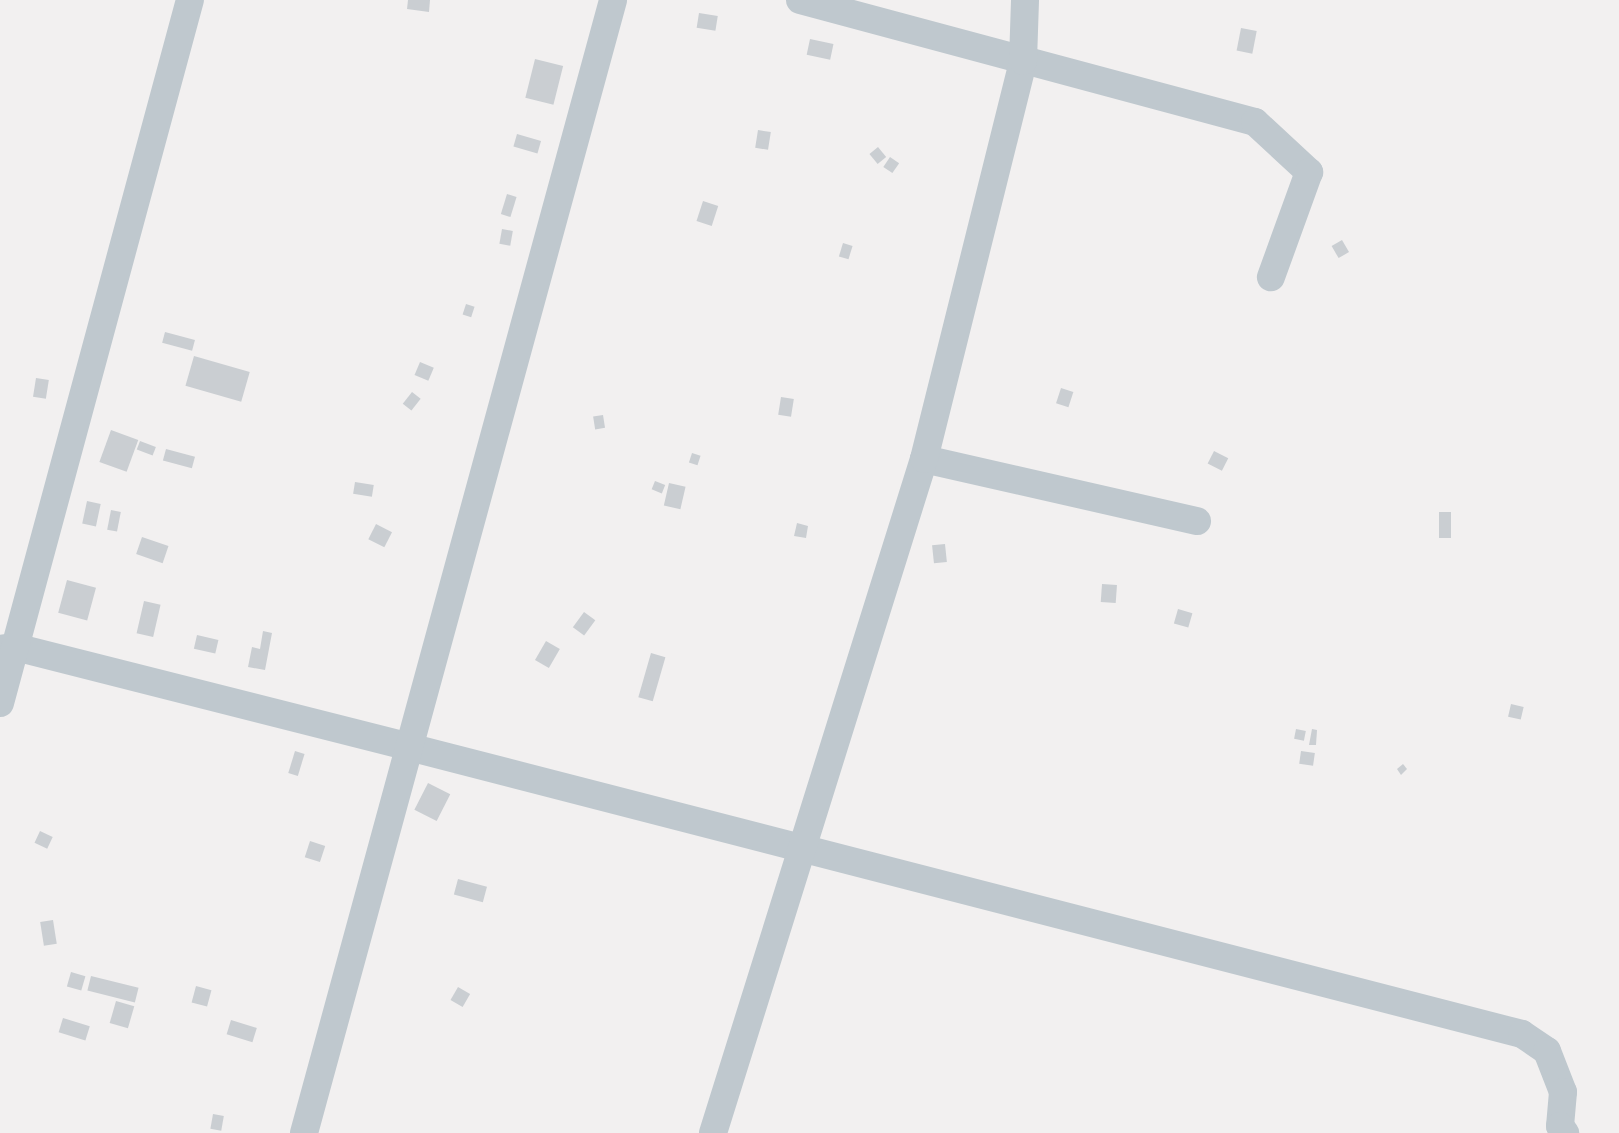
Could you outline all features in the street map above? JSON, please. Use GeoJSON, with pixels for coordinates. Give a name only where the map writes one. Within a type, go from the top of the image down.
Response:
{"type":"FeatureCollection","features":[{"type":"Feature","properties":{"kind":"street"},"geometry":{"type":"LineString","coordinates":[[0,703],[8,648],[190,0]]}},
{"type":"Feature","properties":{"kind":"street"},"geometry":{"type":"LineString","coordinates":[[304,1133],[613,0]]}},
{"type":"Feature","properties":{"kind":"street"},"geometry":{"type":"LineString","coordinates":[[800,0],[1255,122],[1309,172],[1271,277]]}},
{"type":"Feature","properties":{"kind":"street"},"geometry":{"type":"LineString","coordinates":[[713,1133],[924,459],[1023,61],[1025,0]]}},
{"type":"Feature","properties":{"kind":"street"},"geometry":{"type":"LineString","coordinates":[[924,459],[1197,521]]}},
{"type":"Feature","properties":{"kind":"street"},"geometry":{"type":"LineString","coordinates":[[8,648],[409,747],[1522,1034],[1547,1051],[1563,1092],[1560,1126],[1564,1133]]}},
{"type":"Feature","properties":{"kind":"building"},"geometry":{"type":"Polygon","coordinates":[[[408,0],[430,0],[429,12],[407,9],[408,0]]]}},
{"type":"Feature","properties":{"kind":"building"},"geometry":{"type":"Polygon","coordinates":[[[699,13],[718,16],[715,31],[697,28],[699,13]]]}},
{"type":"Feature","properties":{"kind":"building"},"geometry":{"type":"Polygon","coordinates":[[[1241,28],[1257,31],[1252,54],[1237,51],[1241,28]]]}},
{"type":"Feature","properties":{"kind":"building"},"geometry":{"type":"Polygon","coordinates":[[[810,39],[833,44],[830,60],[807,55],[810,39]]]}},
{"type":"Feature","properties":{"kind":"building"},"geometry":{"type":"Polygon","coordinates":[[[535,59],[563,66],[553,105],[525,98],[535,59]]]}},
{"type":"Feature","properties":{"kind":"building"},"geometry":{"type":"Polygon","coordinates":[[[758,130],[771,132],[768,150],[755,148],[758,130]]]}},
{"type":"Feature","properties":{"kind":"building"},"geometry":{"type":"Polygon","coordinates":[[[517,134],[541,141],[537,153],[513,146],[517,134]]]}},
{"type":"Feature","properties":{"kind":"building"},"geometry":{"type":"Polygon","coordinates":[[[878,147],[886,157],[878,164],[869,154],[878,147]]]}},
{"type":"Feature","properties":{"kind":"building"},"geometry":{"type":"Polygon","coordinates":[[[890,157],[899,163],[892,173],[883,167],[890,157]]]}},
{"type":"Feature","properties":{"kind":"building"},"geometry":{"type":"Polygon","coordinates":[[[507,194],[517,197],[510,217],[501,214],[507,194]]]}},
{"type":"Feature","properties":{"kind":"building"},"geometry":{"type":"Polygon","coordinates":[[[703,201],[718,206],[712,226],[697,221],[703,201]]]}},
{"type":"Feature","properties":{"kind":"building"},"geometry":{"type":"Polygon","coordinates":[[[502,229],[513,231],[510,246],[499,244],[502,229]]]}},
{"type":"Feature","properties":{"kind":"building"},"geometry":{"type":"Polygon","coordinates":[[[1342,240],[1349,252],[1339,258],[1332,246],[1342,240]]]}},
{"type":"Feature","properties":{"kind":"building"},"geometry":{"type":"Polygon","coordinates":[[[843,243],[853,246],[848,259],[839,256],[843,243]]]}},
{"type":"Feature","properties":{"kind":"building"},"geometry":{"type":"Polygon","coordinates":[[[466,304],[475,307],[471,317],[463,314],[466,304]]]}},
{"type":"Feature","properties":{"kind":"building"},"geometry":{"type":"Polygon","coordinates":[[[165,332],[195,340],[192,351],[162,343],[165,332]]]}},
{"type":"Feature","properties":{"kind":"building"},"geometry":{"type":"Polygon","coordinates":[[[194,356],[250,372],[241,402],[185,386],[194,356]]]}},
{"type":"Feature","properties":{"kind":"building"},"geometry":{"type":"Polygon","coordinates":[[[420,362],[434,368],[428,381],[415,375],[420,362]]]}},
{"type":"Feature","properties":{"kind":"building"},"geometry":{"type":"Polygon","coordinates":[[[36,378],[49,380],[46,399],[33,397],[36,378]]]}},
{"type":"Feature","properties":{"kind":"building"},"geometry":{"type":"Polygon","coordinates":[[[1061,388],[1073,392],[1068,407],[1056,403],[1061,388]]]}},
{"type":"Feature","properties":{"kind":"building"},"geometry":{"type":"Polygon","coordinates":[[[412,392],[421,399],[411,411],[403,404],[412,392]]]}},
{"type":"Feature","properties":{"kind":"building"},"geometry":{"type":"Polygon","coordinates":[[[781,397],[794,399],[791,417],[778,415],[781,397]]]}},
{"type":"Feature","properties":{"kind":"building"},"geometry":{"type":"Polygon","coordinates":[[[603,415],[605,428],[595,429],[593,417],[603,415]]]}},
{"type":"Feature","properties":{"kind":"building"},"geometry":{"type":"Polygon","coordinates":[[[111,430],[138,440],[127,472],[99,462],[111,430]]]}},
{"type":"Feature","properties":{"kind":"building"},"geometry":{"type":"Polygon","coordinates":[[[140,441],[156,447],[153,455],[137,449],[140,441]]]}},
{"type":"Feature","properties":{"kind":"building"},"geometry":{"type":"Polygon","coordinates":[[[166,449],[195,457],[192,468],[163,461],[166,449]]]}},
{"type":"Feature","properties":{"kind":"building"},"geometry":{"type":"Polygon","coordinates":[[[1214,451],[1228,458],[1222,471],[1208,463],[1214,451]]]}},
{"type":"Feature","properties":{"kind":"building"},"geometry":{"type":"Polygon","coordinates":[[[692,453],[701,456],[697,465],[689,463],[692,453]]]}},
{"type":"Feature","properties":{"kind":"building"},"geometry":{"type":"Polygon","coordinates":[[[655,481],[665,485],[662,493],[652,489],[655,481]]]}},
{"type":"Feature","properties":{"kind":"building"},"geometry":{"type":"Polygon","coordinates":[[[355,482],[374,485],[372,497],[353,494],[355,482]]]}},
{"type":"Feature","properties":{"kind":"building"},"geometry":{"type":"Polygon","coordinates":[[[669,483],[686,487],[680,509],[664,505],[669,483]]]}},
{"type":"Feature","properties":{"kind":"building"},"geometry":{"type":"Polygon","coordinates":[[[87,501],[101,504],[96,526],[82,523],[87,501]]]}},
{"type":"Feature","properties":{"kind":"building"},"geometry":{"type":"Polygon","coordinates":[[[111,510],[121,512],[117,532],[107,530],[111,510]]]}},
{"type":"Feature","properties":{"kind":"building"},"geometry":{"type":"Polygon","coordinates":[[[1439,512],[1451,512],[1451,538],[1439,538],[1439,512]]]}},
{"type":"Feature","properties":{"kind":"building"},"geometry":{"type":"Polygon","coordinates":[[[797,523],[808,526],[806,538],[794,536],[797,523]]]}},
{"type":"Feature","properties":{"kind":"building"},"geometry":{"type":"Polygon","coordinates":[[[376,524],[392,532],[384,547],[368,539],[376,524]]]}},
{"type":"Feature","properties":{"kind":"building"},"geometry":{"type":"Polygon","coordinates":[[[142,537],[168,546],[163,563],[136,554],[142,537]]]}},
{"type":"Feature","properties":{"kind":"building"},"geometry":{"type":"Polygon","coordinates":[[[945,544],[947,562],[934,563],[932,545],[945,544]]]}},
{"type":"Feature","properties":{"kind":"building"},"geometry":{"type":"Polygon","coordinates":[[[67,580],[96,588],[87,621],[58,613],[67,580]]]}},
{"type":"Feature","properties":{"kind":"building"},"geometry":{"type":"Polygon","coordinates":[[[1102,584],[1117,585],[1116,603],[1101,602],[1102,584]]]}},
{"type":"Feature","properties":{"kind":"building"},"geometry":{"type":"Polygon","coordinates":[[[144,601],[161,605],[153,637],[137,633],[144,601]]]}},
{"type":"Feature","properties":{"kind":"building"},"geometry":{"type":"Polygon","coordinates":[[[1178,609],[1192,613],[1188,628],[1174,623],[1178,609]]]}},
{"type":"Feature","properties":{"kind":"building"},"geometry":{"type":"Polygon","coordinates":[[[584,612],[595,620],[584,636],[573,627],[584,612]]]}},
{"type":"Feature","properties":{"kind":"building"},"geometry":{"type":"Polygon","coordinates":[[[263,631],[272,633],[265,670],[248,667],[252,647],[260,649],[263,631]]]}},
{"type":"Feature","properties":{"kind":"building"},"geometry":{"type":"Polygon","coordinates":[[[197,635],[218,640],[215,654],[194,649],[197,635]]]}},
{"type":"Feature","properties":{"kind":"building"},"geometry":{"type":"Polygon","coordinates":[[[546,641],[560,649],[549,668],[535,660],[546,641]]]}},
{"type":"Feature","properties":{"kind":"building"},"geometry":{"type":"Polygon","coordinates":[[[651,653],[665,657],[653,701],[638,697],[651,653]]]}},
{"type":"Feature","properties":{"kind":"building"},"geometry":{"type":"Polygon","coordinates":[[[1511,704],[1524,707],[1521,720],[1508,717],[1511,704]]]}},
{"type":"Feature","properties":{"kind":"building"},"geometry":{"type":"Polygon","coordinates":[[[1296,729],[1306,731],[1304,741],[1294,739],[1296,729]]]}},
{"type":"Feature","properties":{"kind":"building"},"geometry":{"type":"Polygon","coordinates":[[[1312,729],[1317,730],[1316,745],[1309,745],[1312,729]]]}},
{"type":"Feature","properties":{"kind":"building"},"geometry":{"type":"Polygon","coordinates":[[[295,751],[305,754],[298,776],[288,773],[295,751]]]}},
{"type":"Feature","properties":{"kind":"building"},"geometry":{"type":"Polygon","coordinates":[[[1301,751],[1315,753],[1313,766],[1299,764],[1301,751]]]}},
{"type":"Feature","properties":{"kind":"building"},"geometry":{"type":"Polygon","coordinates":[[[1403,764],[1407,769],[1401,775],[1397,769],[1403,764]]]}},
{"type":"Feature","properties":{"kind":"building"},"geometry":{"type":"Polygon","coordinates":[[[428,783],[450,794],[437,821],[414,810],[428,783]]]}},
{"type":"Feature","properties":{"kind":"building"},"geometry":{"type":"Polygon","coordinates":[[[40,831],[53,837],[47,849],[35,843],[40,831]]]}},
{"type":"Feature","properties":{"kind":"building"},"geometry":{"type":"Polygon","coordinates":[[[310,841],[325,846],[320,862],[305,857],[310,841]]]}},
{"type":"Feature","properties":{"kind":"building"},"geometry":{"type":"Polygon","coordinates":[[[458,879],[487,887],[483,902],[454,894],[458,879]]]}},
{"type":"Feature","properties":{"kind":"building"},"geometry":{"type":"Polygon","coordinates":[[[53,920],[57,944],[44,946],[40,922],[53,920]]]}},
{"type":"Feature","properties":{"kind":"building"},"geometry":{"type":"Polygon","coordinates":[[[71,972],[85,976],[81,991],[67,986],[71,972]]]}},
{"type":"Feature","properties":{"kind":"building"},"geometry":{"type":"Polygon","coordinates":[[[91,976],[139,988],[135,1002],[87,991],[91,976]]]}},
{"type":"Feature","properties":{"kind":"building"},"geometry":{"type":"Polygon","coordinates":[[[196,986],[211,990],[207,1007],[192,1002],[196,986]]]}},
{"type":"Feature","properties":{"kind":"building"},"geometry":{"type":"Polygon","coordinates":[[[458,987],[470,994],[463,1007],[450,1000],[458,987]]]}},
{"type":"Feature","properties":{"kind":"building"},"geometry":{"type":"Polygon","coordinates":[[[116,1001],[134,1006],[128,1028],[110,1023],[116,1001]]]}},
{"type":"Feature","properties":{"kind":"building"},"geometry":{"type":"Polygon","coordinates":[[[63,1018],[90,1026],[85,1041],[59,1032],[63,1018]]]}},
{"type":"Feature","properties":{"kind":"building"},"geometry":{"type":"Polygon","coordinates":[[[231,1020],[257,1028],[252,1042],[227,1034],[231,1020]]]}},
{"type":"Feature","properties":{"kind":"building"},"geometry":{"type":"Polygon","coordinates":[[[213,1114],[224,1116],[221,1131],[210,1129],[213,1114]]]}}]}
